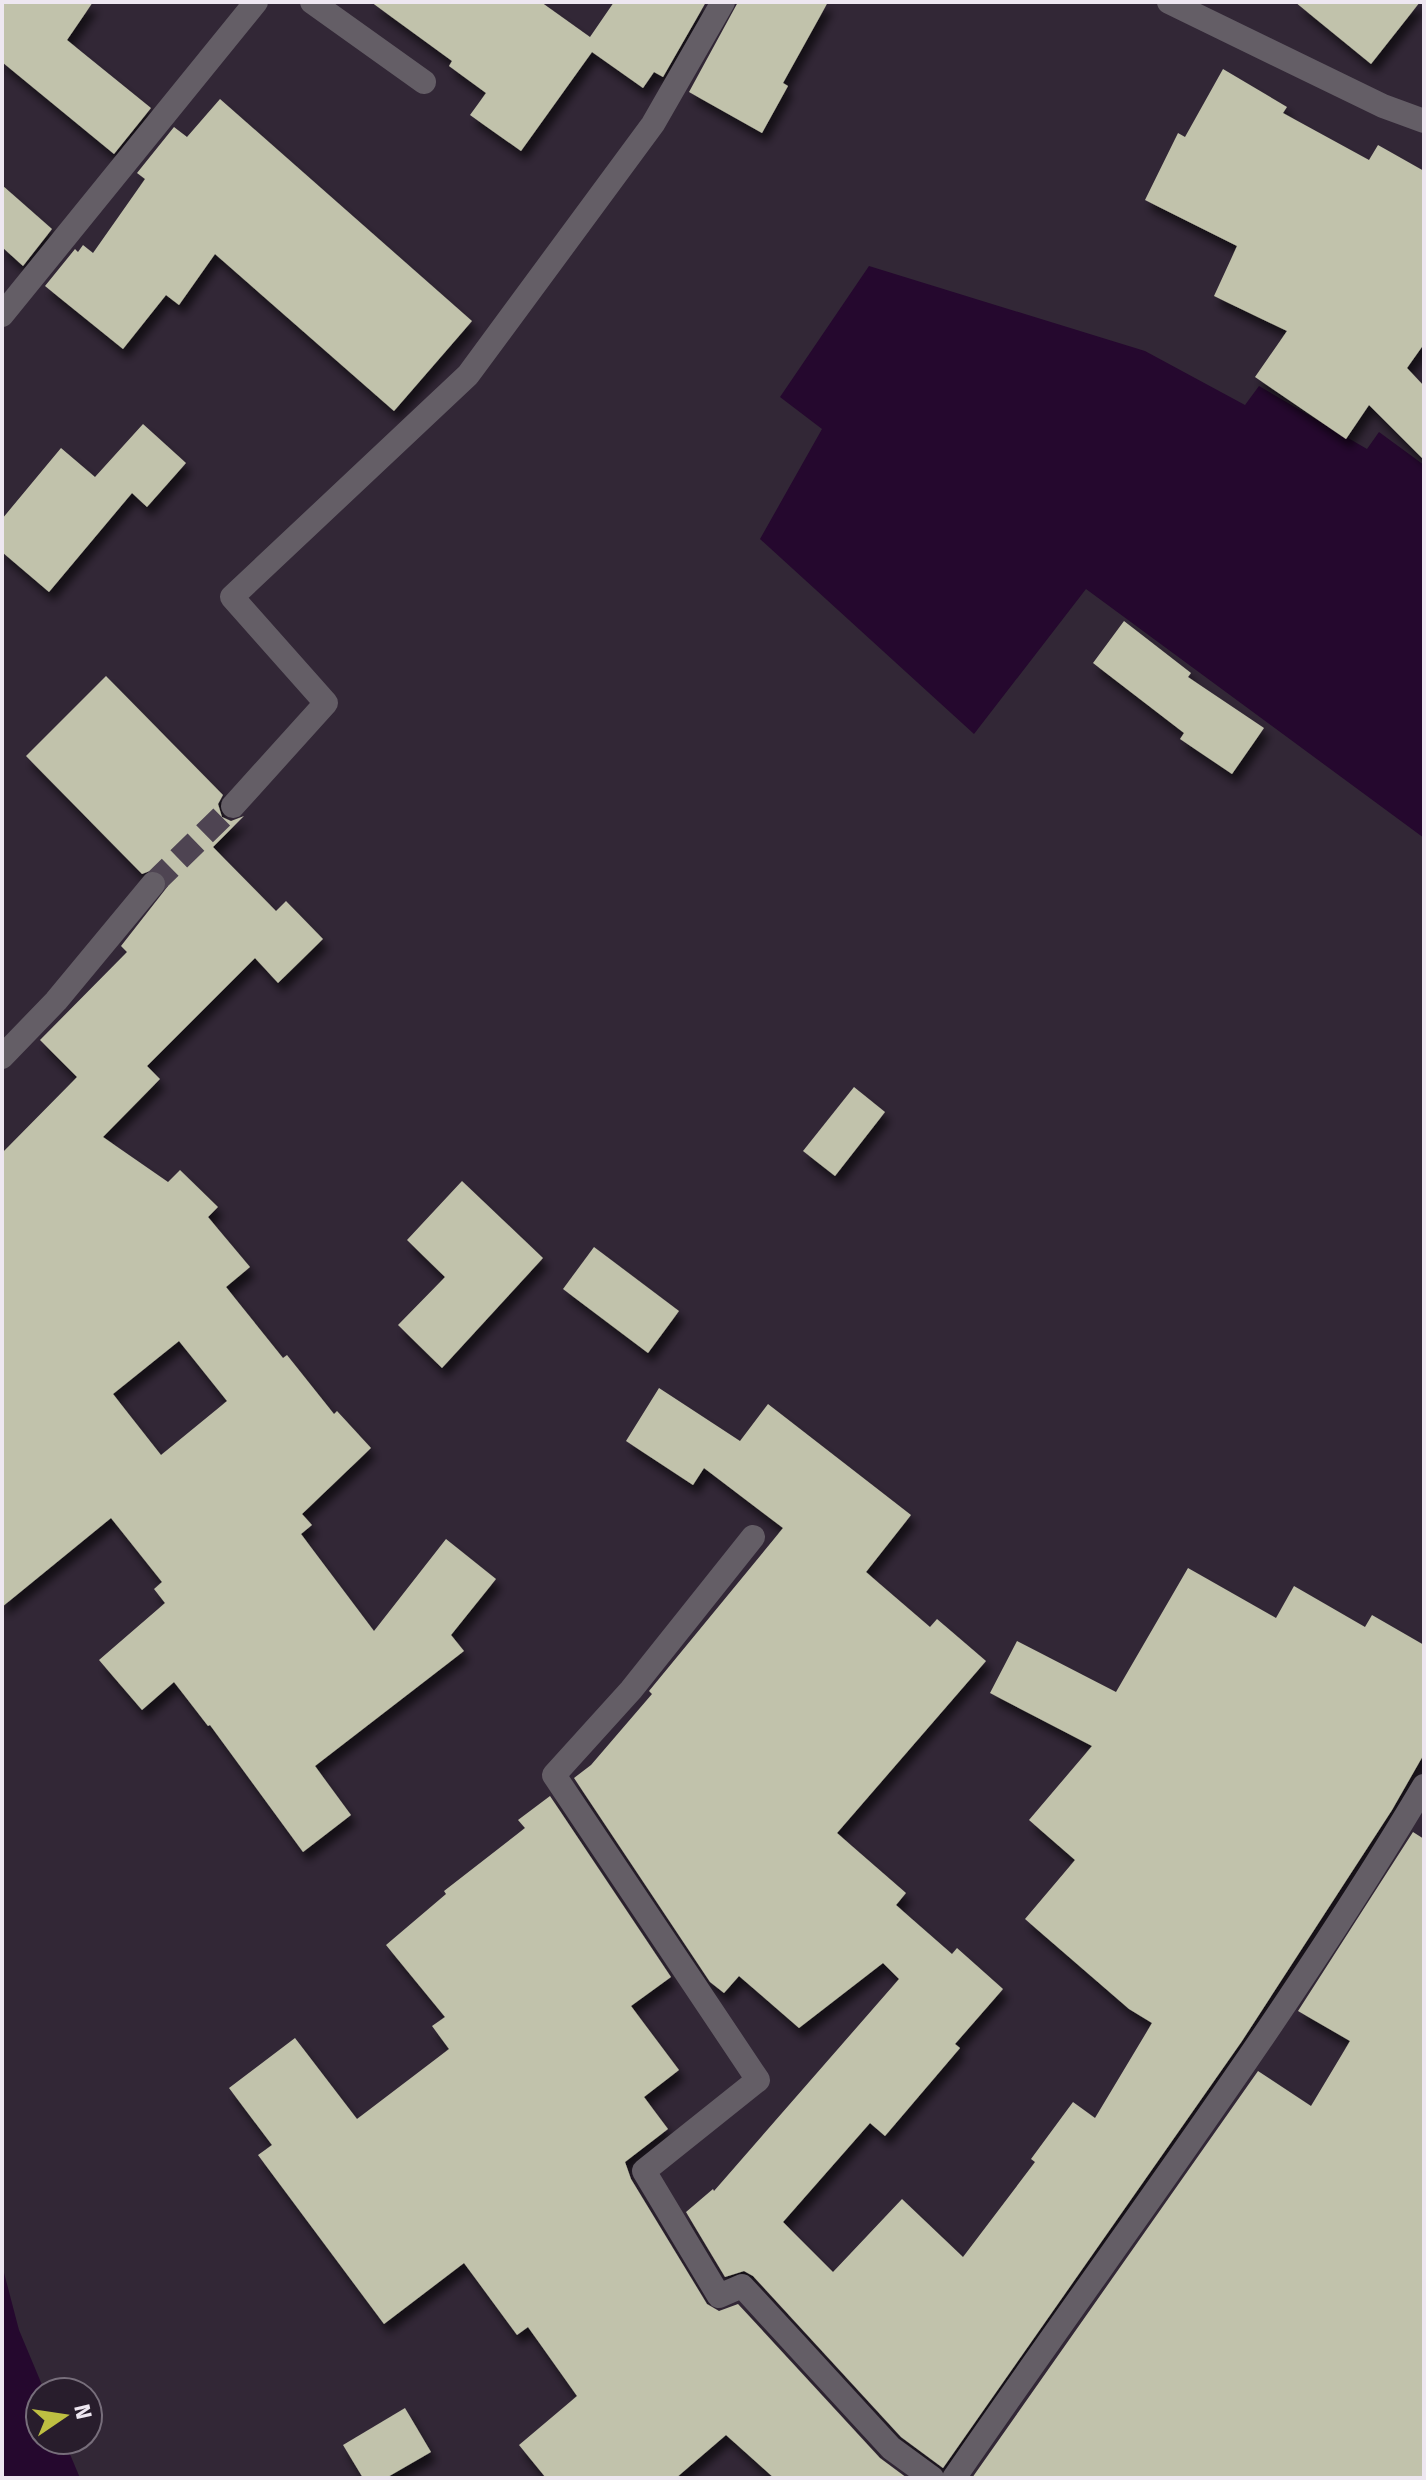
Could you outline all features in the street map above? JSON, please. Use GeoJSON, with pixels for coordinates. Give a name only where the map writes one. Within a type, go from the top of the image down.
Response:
{"type":"FeatureCollection","features":[{"type":"Feature","properties":{"kind":"street"},"geometry":{"type":"LineString","coordinates":[[2,315],[256,2]]}},
{"type":"Feature","properties":{"kind":"street"},"geometry":{"type":"LineString","coordinates":[[312,2],[424,82]]}},
{"type":"Feature","properties":{"kind":"street"},"geometry":{"type":"LineString","coordinates":[[233,806],[326,703],[232,597],[468,375],[653,124],[723,2]]}},
{"type":"Feature","properties":{"kind":"street"},"geometry":{"type":"LineString","coordinates":[[1169,2],[1383,106],[1424,121]]}},
{"type":"Feature","properties":{"kind":"street"},"geometry":{"type":"LineString","coordinates":[[2,1057],[56,1001],[153,884]]}},
{"type":"Feature","properties":{"kind":"street"},"geometry":{"type":"LineString","coordinates":[[753,1537],[631,1690],[554,1775],[758,2080],[644,2171],[719,2296],[742,2286],[891,2448],[932,2478]]}},
{"type":"Feature","properties":{"kind":"street"},"geometry":{"type":"LineString","coordinates":[[954,2478],[1182,2158],[1308,1970],[1424,1786]]}},
{"type":"Feature","properties":{"kind":"shaded area"},"geometry":{"type":"Polygon","coordinates":[[[869,266],[1145,351],[1245,405],[1259,386],[1367,449],[1379,432],[1424,465],[1424,838],[1086,589],[974,734],[760,539],[822,429],[780,397],[869,266]]]}},
{"type":"Feature","properties":{"kind":"shaded area"},"geometry":{"type":"Polygon","coordinates":[[[2,2265],[19,2330],[38,2376],[24,2376],[24,2456],[71,2456],[80,2478],[2,2478],[2,2265]]]}},
{"type":"Feature","properties":{"kind":"building"},"geometry":{"type":"Polygon","coordinates":[[[2,2],[93,2],[67,40],[151,108],[114,154],[2,62],[2,2]]]}},
{"type":"Feature","properties":{"kind":"building"},"geometry":{"type":"Polygon","coordinates":[[[371,2],[541,2],[590,37],[614,2],[706,2],[663,77],[654,72],[643,88],[592,52],[521,151],[470,115],[486,93],[449,66],[452,61],[371,2]]]}},
{"type":"Feature","properties":{"kind":"building"},"geometry":{"type":"Polygon","coordinates":[[[738,2],[828,2],[783,83],[788,86],[762,133],[689,92],[738,2]]]}},
{"type":"Feature","properties":{"kind":"building"},"geometry":{"type":"Polygon","coordinates":[[[1295,2],[1420,2],[1371,64],[1295,2]]]}},
{"type":"Feature","properties":{"kind":"building"},"geometry":{"type":"Polygon","coordinates":[[[1223,69],[1287,107],[1283,113],[1369,160],[1378,145],[1424,171],[1424,344],[1407,368],[1424,386],[1424,460],[1369,405],[1346,439],[1255,377],[1287,331],[1214,296],[1237,246],[1145,200],[1178,133],[1185,137],[1223,69]]]}},
{"type":"Feature","properties":{"kind":"building"},"geometry":{"type":"Polygon","coordinates":[[[220,99],[472,321],[394,411],[215,254],[179,305],[166,295],[123,349],[45,286],[75,249],[78,252],[83,245],[93,253],[145,179],[137,173],[174,127],[187,137],[220,99]]]}},
{"type":"Feature","properties":{"kind":"building"},"geometry":{"type":"Polygon","coordinates":[[[2,185],[52,229],[23,266],[2,247],[2,185]]]}},
{"type":"Feature","properties":{"kind":"building"},"geometry":{"type":"Polygon","coordinates":[[[143,424],[186,463],[147,507],[132,493],[49,592],[2,552],[2,519],[61,448],[95,477],[143,424]]]}},
{"type":"Feature","properties":{"kind":"building"},"geometry":{"type":"Polygon","coordinates":[[[1124,621],[1191,673],[1188,677],[1264,728],[1232,774],[1180,739],[1184,733],[1093,663],[1124,621]]]}},
{"type":"Feature","properties":{"kind":"building"},"geometry":{"type":"Polygon","coordinates":[[[106,676],[223,795],[218,804],[222,817],[231,821],[244,816],[213,847],[276,911],[286,901],[323,939],[278,983],[255,958],[147,1066],[160,1079],[103,1137],[168,1182],[180,1170],[218,1207],[208,1217],[250,1267],[226,1287],[283,1358],[287,1355],[334,1414],[337,1411],[371,1448],[302,1514],[312,1525],[301,1534],[374,1631],[446,1539],[496,1579],[451,1635],[464,1651],[315,1766],[351,1815],[303,1852],[210,1725],[174,1682],[142,1710],[99,1660],[165,1603],[154,1589],[162,1582],[111,1518],[2,1607],[2,1153],[77,1077],[40,1040],[127,952],[121,946],[168,886],[162,872],[155,869],[142,874],[26,756],[106,676]],[[179,1341],[113,1394],[161,1455],[227,1401],[179,1341]]]}},
{"type":"Feature","properties":{"kind":"building"},"geometry":{"type":"Polygon","coordinates":[[[854,1087],[885,1112],[835,1176],[803,1151],[854,1087]]]}},
{"type":"Feature","properties":{"kind":"building"},"geometry":{"type":"Polygon","coordinates":[[[462,1181],[543,1258],[442,1368],[398,1325],[445,1277],[407,1240],[462,1181]]]}},
{"type":"Feature","properties":{"kind":"building"},"geometry":{"type":"Polygon","coordinates":[[[594,1247],[679,1311],[648,1353],[563,1289],[594,1247]]]}},
{"type":"Feature","properties":{"kind":"building"},"geometry":{"type":"Polygon","coordinates":[[[659,1388],[740,1441],[768,1404],[911,1515],[866,1572],[930,1627],[937,1619],[986,1661],[837,1833],[906,1893],[896,1905],[952,1954],[957,1948],[1003,1989],[955,2044],[960,2048],[885,2136],[870,2123],[783,2222],[833,2272],[902,2199],[963,2257],[1035,2162],[1031,2159],[1073,2102],[1095,2118],[1152,2023],[1129,2009],[1025,1919],[1075,1860],[1029,1820],[1092,1746],[990,1693],[1017,1641],[1116,1692],[1188,1568],[1276,1618],[1294,1586],[1365,1627],[1372,1615],[1424,1645],[1424,1754],[1392,1810],[1242,2041],[943,2468],[901,2437],[753,2276],[744,2271],[725,2277],[686,2212],[714,2191],[899,1979],[883,1963],[799,2028],[739,1976],[724,1993],[710,1982],[574,1778],[591,1765],[652,1694],[649,1691],[783,1528],[704,1468],[693,1485],[626,1441],[659,1388]]]}},
{"type":"Feature","properties":{"kind":"building"},"geometry":{"type":"Polygon","coordinates":[[[550,1796],[671,1977],[631,2006],[679,2070],[644,2097],[668,2129],[625,2162],[631,2179],[707,2304],[719,2311],[738,2304],[880,2458],[907,2478],[774,2478],[726,2435],[676,2478],[546,2478],[519,2445],[577,2396],[528,2327],[517,2335],[464,2263],[384,2324],[258,2155],[272,2145],[229,2088],[295,2038],[357,2119],[449,2049],[432,2026],[445,2017],[386,1945],[446,1894],[444,1891],[525,1828],[518,1820],[550,1796]]]}},
{"type":"Feature","properties":{"kind":"building"},"geometry":{"type":"Polygon","coordinates":[[[1413,1832],[1424,1839],[1424,2478],[972,2478],[1258,2071],[1311,2106],[1350,2041],[1298,2011],[1413,1832]]]}},
{"type":"Feature","properties":{"kind":"building"},"geometry":{"type":"Polygon","coordinates":[[[405,2408],[431,2452],[386,2478],[363,2478],[343,2445],[405,2408]]]}},
{"type":"Feature","properties":{"kind":"tunnel"},"geometry":{"type":"LineString","coordinates":[[153,884],[233,806]]}}]}
